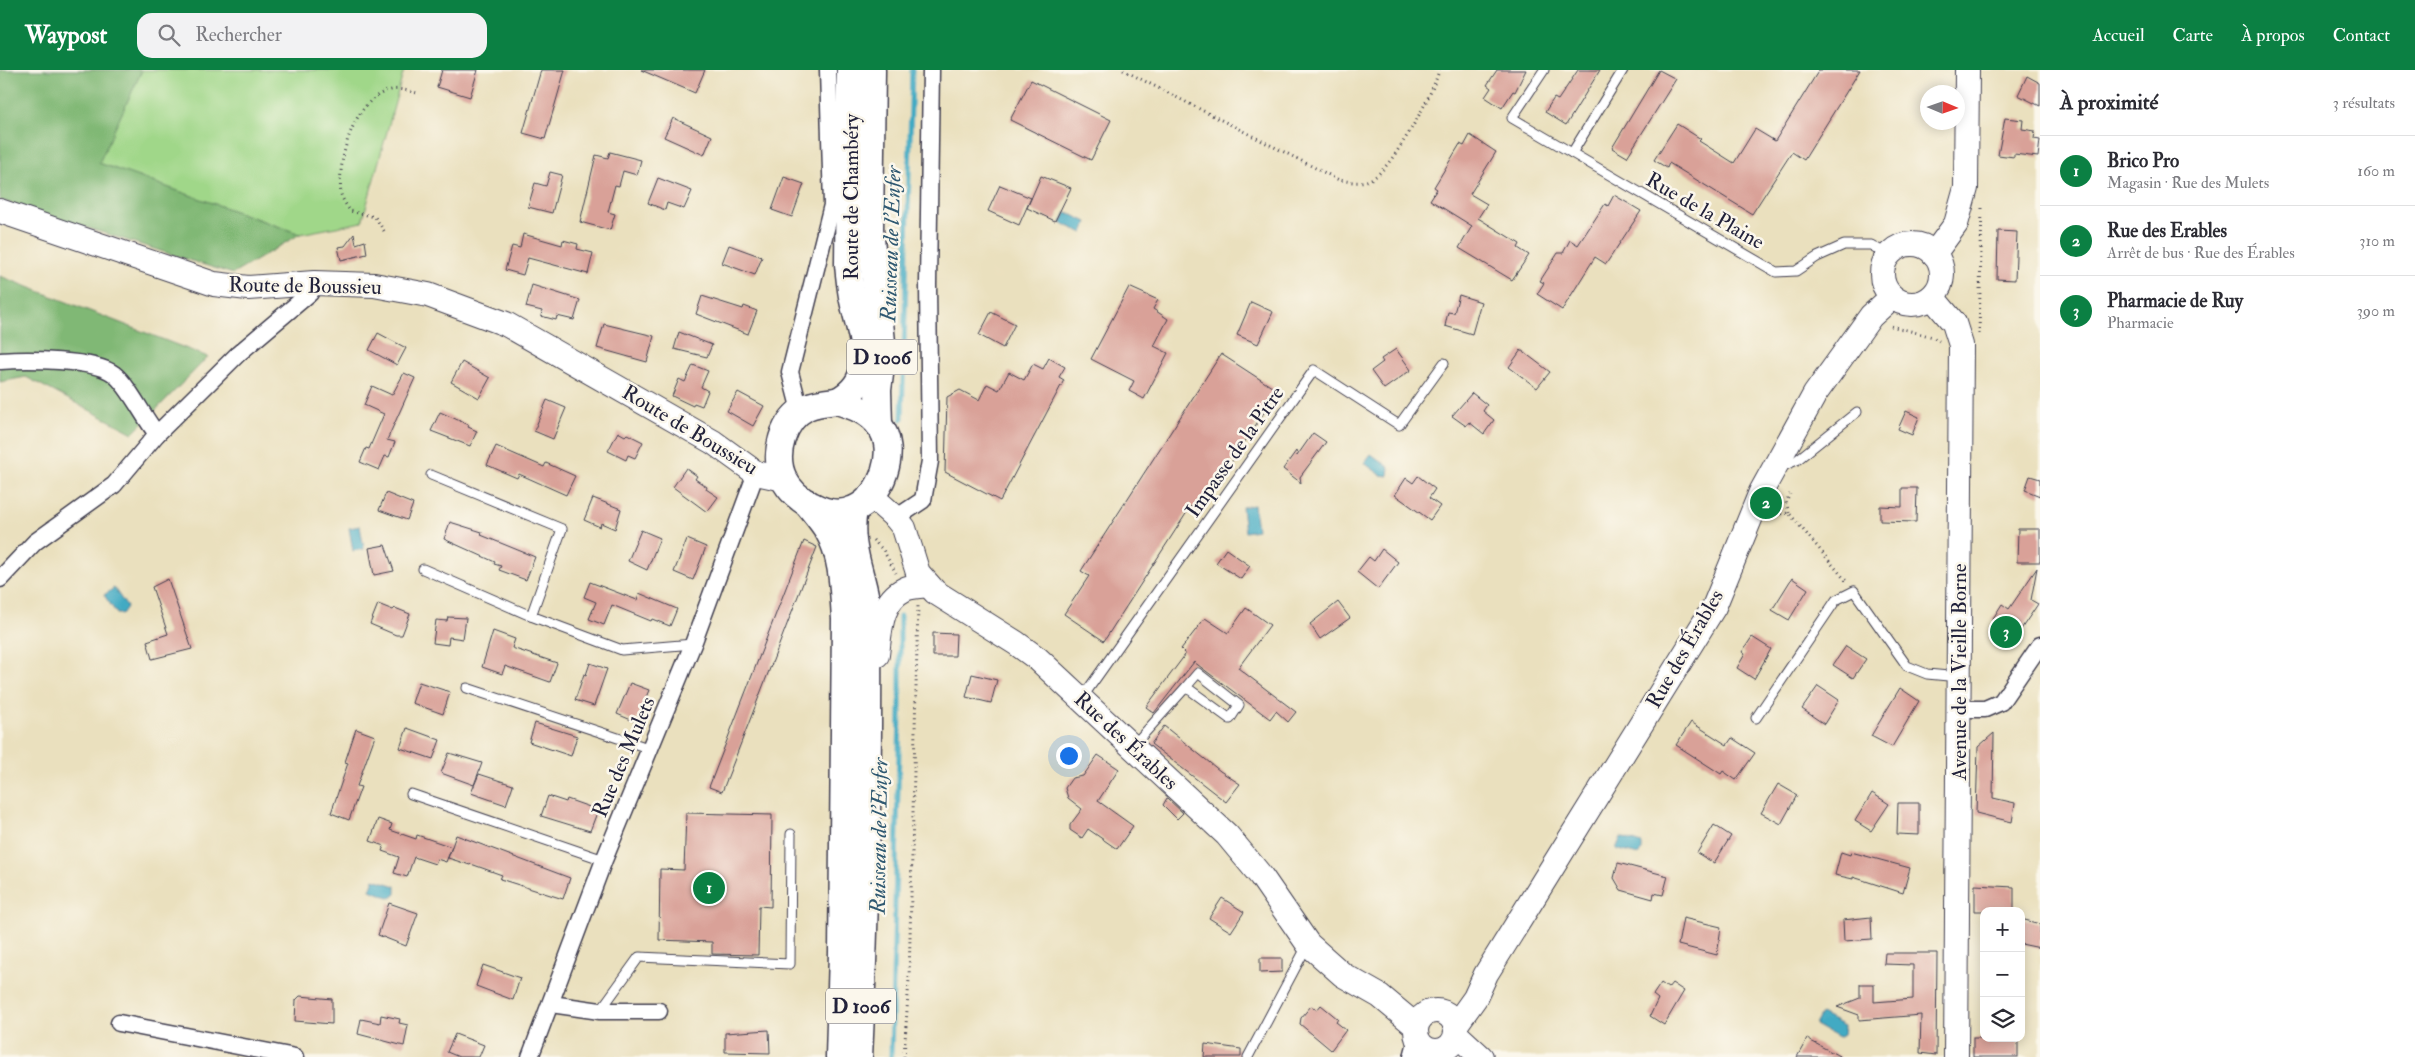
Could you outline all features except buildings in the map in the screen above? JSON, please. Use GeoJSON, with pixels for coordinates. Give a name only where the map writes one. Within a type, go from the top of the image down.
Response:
{"type":"FeatureCollection","features":[{"type":"Feature","properties":{"kind":"main road","name":"Route de Chambéry"},"geometry":{"type":"LineString","coordinates":[[837,401],[848,395],[856,384],[862,372],[865,354],[852,296],[848,264],[850,70]]}},
{"type":"Feature","properties":{"kind":"main road","name":"Route de Chambéry"},"geometry":{"type":"LineString","coordinates":[[872,70],[870,230],[883,351],[878,390],[879,425]]}},
{"type":"Feature","properties":{"kind":"main road"},"geometry":{"type":"LineString","coordinates":[[837,401],[859,408],[879,425],[887,444],[888,458],[884,475],[858,512],[823,512],[807,503],[794,493],[784,478],[778,457],[782,434],[800,411],[810,406],[837,401]]}},
{"type":"Feature","properties":{"kind":"main road","name":"D 1006"},"geometry":{"type":"LineString","coordinates":[[807,503],[829,533],[837,555],[843,586],[845,619],[839,1057]]}},
{"type":"Feature","properties":{"kind":"main road","name":"D 1006"},"geometry":{"type":"LineString","coordinates":[[858,512],[853,551],[863,584],[868,617],[869,742],[859,1057]]}},
{"type":"Feature","properties":{"kind":"street"},"geometry":{"type":"LineString","coordinates":[[800,411],[790,372],[832,205],[828,70]]}},
{"type":"Feature","properties":{"kind":"street"},"geometry":{"type":"LineString","coordinates":[[896,518],[923,500],[930,461],[928,285],[930,70]]}},
{"type":"Feature","properties":{"kind":"street"},"geometry":{"type":"LineString","coordinates":[[1934,254],[1956,224],[1966,188],[1966,70]]}},
{"type":"Feature","properties":{"kind":"street","name":"Route de Boussieu"},"geometry":{"type":"LineString","coordinates":[[0,211],[214,284],[248,288],[314,283],[374,285],[428,296],[506,324],[713,442],[756,474],[784,478]]}},
{"type":"Feature","properties":{"kind":"street"},"geometry":{"type":"LineString","coordinates":[[1913,244],[1934,254],[1938,260],[1942,275],[1941,283],[1932,297],[1917,304],[1908,304],[1892,297],[1886,290],[1882,272],[1888,255],[1904,246],[1913,244]]}},
{"type":"Feature","properties":{"kind":"street"},"geometry":{"type":"LineString","coordinates":[[0,579],[35,542],[114,485],[157,434],[238,354],[310,293],[314,283]]}},
{"type":"Feature","properties":{"kind":"street","name":"Rue des Érables"},"geometry":{"type":"LineString","coordinates":[[858,512],[896,518],[904,528],[908,539],[918,573],[917,586],[935,592],[1024,648],[1082,699],[1247,857],[1308,944],[1343,975],[1380,996],[1435,1038],[1486,974],[1714,607],[1750,518],[1772,472],[1815,394],[1837,360],[1874,313],[1892,297]]}},
{"type":"Feature","properties":{"kind":"street","name":"Avenue de la Vieille Borne"},"geometry":{"type":"LineString","coordinates":[[1932,297],[1954,323],[1961,345],[1956,1057]]}},
{"type":"Feature","properties":{"kind":"street"},"geometry":{"type":"LineString","coordinates":[[0,361],[58,361],[89,364],[114,374],[157,434]]}},
{"type":"Feature","properties":{"kind":"street","name":"Rue des Mulets"},"geometry":{"type":"LineString","coordinates":[[530,1057],[604,860],[693,644],[756,474]]}},
{"type":"Feature","properties":{"kind":"street"},"geometry":{"type":"LineString","coordinates":[[869,742],[880,627],[890,599],[917,586]]}},
{"type":"Feature","properties":{"kind":"street"},"geometry":{"type":"LineString","coordinates":[[1959,709],[1985,709],[2001,702],[2040,645]]}},
{"type":"Feature","properties":{"kind":"street"},"geometry":{"type":"LineString","coordinates":[[551,1004],[600,1011],[659,1011]]}},
{"type":"Feature","properties":{"kind":"street"},"geometry":{"type":"LineString","coordinates":[[119,1023],[295,1057]]}},
{"type":"Feature","properties":{"kind":"street"},"geometry":{"type":"LineString","coordinates":[[1435,1038],[1481,1057]]}},
{"type":"Feature","properties":{"kind":"lane","name":"Rue de la Plaine"},"geometry":{"type":"LineString","coordinates":[[1544,70],[1512,118],[1776,272],[1796,270],[1817,257],[1844,245],[1871,245],[1888,255]]}},
{"type":"Feature","properties":{"kind":"lane"},"geometry":{"type":"LineString","coordinates":[[1572,153],[1623,70]]}},
{"type":"Feature","properties":{"kind":"lane","name":"Impasse de la Pitre"},"geometry":{"type":"LineString","coordinates":[[1082,699],[1314,370],[1399,425],[1444,363]]}},
{"type":"Feature","properties":{"kind":"lane"},"geometry":{"type":"LineString","coordinates":[[1772,472],[1797,460],[1857,412]]}},
{"type":"Feature","properties":{"kind":"lane"},"geometry":{"type":"LineString","coordinates":[[431,475],[562,529],[532,616]]}},
{"type":"Feature","properties":{"kind":"lane"},"geometry":{"type":"LineString","coordinates":[[424,569],[532,616],[622,650],[693,644]]}},
{"type":"Feature","properties":{"kind":"lane"},"geometry":{"type":"LineString","coordinates":[[1756,718],[1836,600],[1854,591],[1908,666],[1927,674],[1959,677]]}},
{"type":"Feature","properties":{"kind":"lane"},"geometry":{"type":"LineString","coordinates":[[1132,747],[1198,673],[1239,705],[1230,719],[1186,687]]}},
{"type":"Feature","properties":{"kind":"lane"},"geometry":{"type":"LineString","coordinates":[[466,688],[651,749]]}},
{"type":"Feature","properties":{"kind":"lane"},"geometry":{"type":"LineString","coordinates":[[411,794],[604,860]]}},
{"type":"Feature","properties":{"kind":"lane"},"geometry":{"type":"LineString","coordinates":[[600,1011],[639,957],[790,964],[792,834]]}},
{"type":"Feature","properties":{"kind":"lane"},"geometry":{"type":"LineString","coordinates":[[1248,1057],[1308,944]]}},
{"type":"Feature","properties":{"kind":"path"},"geometry":{"type":"LineString","coordinates":[[1123,70],[1338,180],[1360,183],[1377,176],[1398,149],[1427,102],[1436,85],[1440,70]]}},
{"type":"Feature","properties":{"kind":"path"},"geometry":{"type":"LineString","coordinates":[[384,231],[375,217],[350,211],[341,195],[346,143],[361,111],[375,98],[390,90],[417,93]]}},
{"type":"Feature","properties":{"kind":"path"},"geometry":{"type":"LineString","coordinates":[[1979,344],[1982,204]]}},
{"type":"Feature","properties":{"kind":"path"},"geometry":{"type":"LineString","coordinates":[[1790,494],[1786,502],[1789,513],[1854,591]]}},
{"type":"Feature","properties":{"kind":"path"},"geometry":{"type":"LineString","coordinates":[[858,512],[876,542],[917,586],[909,979],[904,1057]]}},
{"type":"Feature","properties":{"kind":"path"},"geometry":{"type":"LineString","coordinates":[[1750,518],[1789,513]]}},
{"type":"Feature","properties":{"kind":"green space"},"geometry":{"type":"Polygon","coordinates":[[[0,70],[142,70],[99,163],[300,234],[233,274],[0,200],[0,70]]]}},
{"type":"Feature","properties":{"kind":"green space"},"geometry":{"type":"Polygon","coordinates":[[[142,70],[404,70],[362,222],[300,234],[98,163],[142,70]]]}},
{"type":"Feature","properties":{"kind":"green space"},"geometry":{"type":"Polygon","coordinates":[[[0,276],[208,357],[133,433],[26,377],[0,382],[0,276]]]}},
{"type":"Feature","properties":{"kind":"water"},"geometry":{"type":"Polygon","coordinates":[[[1066,212],[1087,222],[1083,233],[1061,223],[1066,212]]]}},
{"type":"Feature","properties":{"kind":"water"},"geometry":{"type":"Polygon","coordinates":[[[1371,454],[1389,467],[1388,476],[1381,475],[1364,463],[1371,454]]]}},
{"type":"Feature","properties":{"kind":"water"},"geometry":{"type":"Polygon","coordinates":[[[1254,505],[1257,530],[1245,532],[1242,507],[1254,505]]]}},
{"type":"Feature","properties":{"kind":"water"},"geometry":{"type":"Polygon","coordinates":[[[360,526],[364,549],[353,551],[349,528],[360,526]]]}},
{"type":"Feature","properties":{"kind":"water"},"geometry":{"type":"Polygon","coordinates":[[[114,588],[127,607],[122,614],[117,614],[104,595],[114,588]]]}},
{"type":"Feature","properties":{"kind":"water"},"geometry":{"type":"Polygon","coordinates":[[[1621,837],[1642,844],[1642,851],[1638,855],[1616,849],[1621,837]]]}},
{"type":"Feature","properties":{"kind":"water"},"geometry":{"type":"Polygon","coordinates":[[[374,879],[396,886],[396,894],[391,898],[370,890],[374,879]]]}},
{"type":"Feature","properties":{"kind":"water"},"geometry":{"type":"Polygon","coordinates":[[[1821,1014],[1844,1026],[1843,1035],[1838,1038],[1815,1025],[1821,1014]]]}},
{"type":"Feature","properties":{"kind":"waterway","name":"Ruisseau de l'Enfer"},"geometry":{"type":"LineString","coordinates":[[902,419],[912,70]]}},
{"type":"Feature","properties":{"kind":"waterway","name":"Ruisseau de l'Enfer"},"geometry":{"type":"LineString","coordinates":[[891,1057],[900,713],[900,616]]}},
{"type":"Feature","properties":{"kind":"place","name":"Rue des Erables"},"geometry":{"type":"Point","coordinates":[1766,503]}},
{"type":"Feature","properties":{"kind":"place","name":"Pharmacie de Ruy"},"geometry":{"type":"Point","coordinates":[2006,632]}},
{"type":"Feature","properties":{"kind":"place","name":"Brico Pro"},"geometry":{"type":"Point","coordinates":[709,888]}}]}
